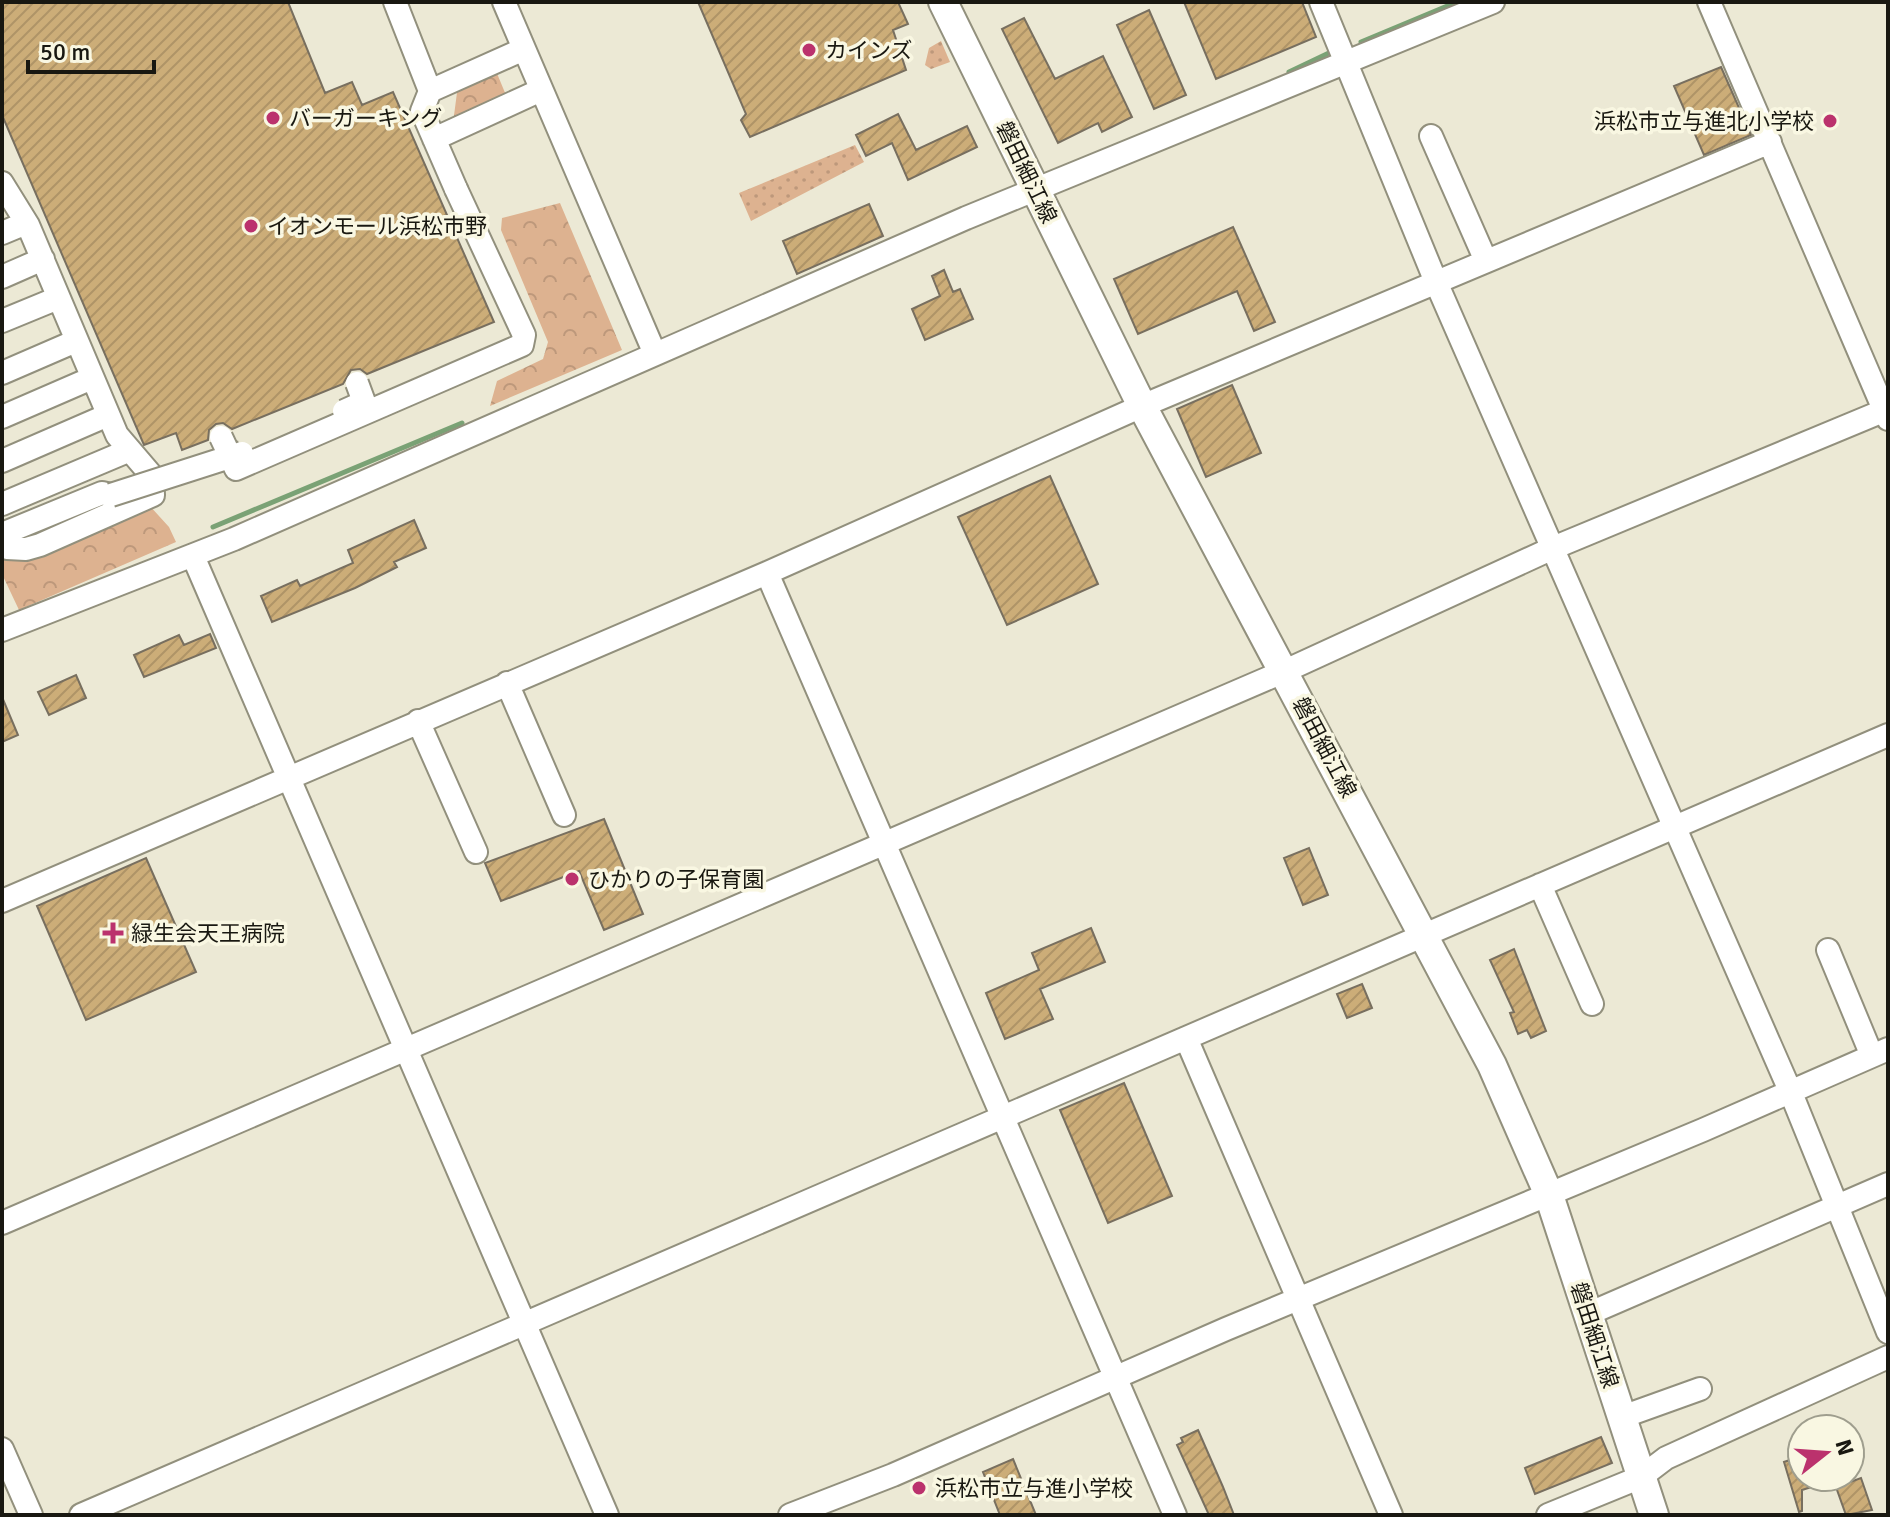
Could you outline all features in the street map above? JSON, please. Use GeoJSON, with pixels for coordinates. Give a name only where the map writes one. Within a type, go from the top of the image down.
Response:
{"type":"FeatureCollection","features":[{"type":"Feature","properties":{"kind":"main road","name":"磐田細江線"},"geometry":{"type":"LineString","coordinates":[[943,2],[1142,406],[1492,1065],[1549,1195],[1654,1515]]}},
{"type":"Feature","properties":{"kind":"street"},"geometry":{"type":"LineString","coordinates":[[221,437],[236,469],[522,345],[524,335],[422,111],[430,91],[395,2]]}},
{"type":"Feature","properties":{"kind":"street"},"geometry":{"type":"LineString","coordinates":[[504,2],[655,354]]}},
{"type":"Feature","properties":{"kind":"street"},"geometry":{"type":"LineString","coordinates":[[1321,2],[1436,282],[1791,1093],[1888,1332]]}},
{"type":"Feature","properties":{"kind":"street"},"geometry":{"type":"LineString","coordinates":[[4,622],[193,556],[1036,189],[1493,2]]}},
{"type":"Feature","properties":{"kind":"street"},"geometry":{"type":"LineString","coordinates":[[2,1223],[1285,671],[1553,548],[1887,413],[1709,2]]}},
{"type":"Feature","properties":{"kind":"street"},"geometry":{"type":"LineString","coordinates":[[430,91],[524,49]]}},
{"type":"Feature","properties":{"kind":"street"},"geometry":{"type":"LineString","coordinates":[[434,139],[541,90]]}},
{"type":"Feature","properties":{"kind":"street"},"geometry":{"type":"LineString","coordinates":[[1431,136],[1486,261]]}},
{"type":"Feature","properties":{"kind":"street"},"geometry":{"type":"LineString","coordinates":[[2,901],[767,573],[1142,406],[1770,142]]}},
{"type":"Feature","properties":{"kind":"street"},"geometry":{"type":"LineString","coordinates":[[3,185],[43,259],[117,435],[152,476],[153,495],[40,545],[26,549],[9,540]]}},
{"type":"Feature","properties":{"kind":"street"},"geometry":{"type":"LineString","coordinates":[[2,233],[26,223]]}},
{"type":"Feature","properties":{"kind":"street"},"geometry":{"type":"LineString","coordinates":[[2,277],[43,259]]}},
{"type":"Feature","properties":{"kind":"street"},"geometry":{"type":"LineString","coordinates":[[2,321],[58,298]]}},
{"type":"Feature","properties":{"kind":"street"},"geometry":{"type":"LineString","coordinates":[[2,373],[76,341]]}},
{"type":"Feature","properties":{"kind":"street"},"geometry":{"type":"LineString","coordinates":[[2,417],[92,378]]}},
{"type":"Feature","properties":{"kind":"street"},"geometry":{"type":"LineString","coordinates":[[9,540],[102,493],[111,495],[242,453],[364,402],[357,383]]}},
{"type":"Feature","properties":{"kind":"street"},"geometry":{"type":"LineString","coordinates":[[2,461],[108,415]]}},
{"type":"Feature","properties":{"kind":"street"},"geometry":{"type":"LineString","coordinates":[[9,540],[2,505],[134,454]]}},
{"type":"Feature","properties":{"kind":"street"},"geometry":{"type":"LineString","coordinates":[[193,556],[607,1515]]}},
{"type":"Feature","properties":{"kind":"street"},"geometry":{"type":"LineString","coordinates":[[767,573],[1175,1515]]}},
{"type":"Feature","properties":{"kind":"street"},"geometry":{"type":"LineString","coordinates":[[507,683],[564,815]]}},
{"type":"Feature","properties":{"kind":"street"},"geometry":{"type":"LineString","coordinates":[[418,721],[476,852]]}},
{"type":"Feature","properties":{"kind":"street"},"geometry":{"type":"LineString","coordinates":[[81,1515],[524,1325],[681,1253],[1888,735]]}},
{"type":"Feature","properties":{"kind":"street"},"geometry":{"type":"LineString","coordinates":[[1540,885],[1592,1004]]}},
{"type":"Feature","properties":{"kind":"street"},"geometry":{"type":"LineString","coordinates":[[790,1515],[893,1475],[1298,1299],[1791,1093],[1880,1052],[1828,950]]}},
{"type":"Feature","properties":{"kind":"street"},"geometry":{"type":"LineString","coordinates":[[1186,1038],[1391,1515]]}},
{"type":"Feature","properties":{"kind":"street"},"geometry":{"type":"LineString","coordinates":[[1588,1314],[1888,1184]]}},
{"type":"Feature","properties":{"kind":"street"},"geometry":{"type":"LineString","coordinates":[[1548,1515],[1641,1477],[1666,1458],[1730,1432],[1792,1399],[1888,1357]]}},
{"type":"Feature","properties":{"kind":"street"},"geometry":{"type":"LineString","coordinates":[[1622,1417],[1700,1389]]}},
{"type":"Feature","properties":{"kind":"street"},"geometry":{"type":"LineString","coordinates":[[2,1449],[31,1515]]}},
{"type":"Feature","properties":{"kind":"green space"},"geometry":{"type":"Polygon","coordinates":[[[941,41],[950,62],[931,69],[925,65],[929,48],[941,41]]]}},
{"type":"Feature","properties":{"kind":"green space"},"geometry":{"type":"Polygon","coordinates":[[[496,71],[508,100],[453,123],[458,85],[496,71]]]}},
{"type":"Feature","properties":{"kind":"green space"},"geometry":{"type":"Polygon","coordinates":[[[855,145],[864,162],[751,221],[739,193],[855,145]]]}},
{"type":"Feature","properties":{"kind":"green space"},"geometry":{"type":"Polygon","coordinates":[[[560,203],[622,350],[490,406],[497,381],[543,359],[548,342],[501,230],[502,218],[560,203]]]}},
{"type":"Feature","properties":{"kind":"green space"},"geometry":{"type":"Polygon","coordinates":[[[149,505],[169,527],[176,542],[19,610],[2,574],[4,555],[149,505]]]}},
{"type":"Feature","properties":{"kind":"building","name":"イオンモール浜松市野"},"geometry":{"type":"Polygon","coordinates":[[[2,2],[288,2],[325,93],[352,82],[362,105],[393,92],[494,322],[367,374],[360,369],[351,370],[343,384],[232,429],[223,423],[216,424],[209,430],[208,440],[182,450],[176,433],[144,445],[2,115],[2,2]]]}},
{"type":"Feature","properties":{"kind":"building","name":"カインズ"},"geometry":{"type":"Polygon","coordinates":[[[698,2],[898,2],[908,24],[893,30],[906,70],[750,137],[741,120],[746,114],[698,2]]]}},
{"type":"Feature","properties":{"kind":"building"},"geometry":{"type":"Polygon","coordinates":[[[1184,2],[1302,2],[1316,37],[1216,79],[1184,2]]]}},
{"type":"Feature","properties":{"kind":"building"},"geometry":{"type":"Polygon","coordinates":[[[1149,10],[1186,95],[1154,109],[1117,25],[1149,10]]]}},
{"type":"Feature","properties":{"kind":"building"},"geometry":{"type":"Polygon","coordinates":[[[1024,18],[1055,79],[1103,56],[1132,117],[1102,132],[1098,123],[1058,143],[1002,29],[1024,18]]]}},
{"type":"Feature","properties":{"kind":"building"},"geometry":{"type":"Polygon","coordinates":[[[1721,67],[1751,135],[1704,155],[1674,86],[1721,67]]]}},
{"type":"Feature","properties":{"kind":"building"},"geometry":{"type":"Polygon","coordinates":[[[898,114],[916,150],[967,126],[977,147],[908,180],[892,143],[866,156],[856,135],[898,114]]]}},
{"type":"Feature","properties":{"kind":"building"},"geometry":{"type":"Polygon","coordinates":[[[869,204],[883,236],[797,274],[783,241],[869,204]]]}},
{"type":"Feature","properties":{"kind":"building"},"geometry":{"type":"Polygon","coordinates":[[[1233,227],[1275,322],[1254,331],[1237,291],[1138,334],[1114,279],[1233,227]]]}},
{"type":"Feature","properties":{"kind":"building"},"geometry":{"type":"Polygon","coordinates":[[[944,270],[953,292],[960,289],[973,319],[925,340],[912,309],[940,296],[932,276],[944,270]]]}},
{"type":"Feature","properties":{"kind":"building"},"geometry":{"type":"Polygon","coordinates":[[[1232,385],[1261,453],[1206,477],[1177,409],[1232,385]]]}},
{"type":"Feature","properties":{"kind":"building"},"geometry":{"type":"Polygon","coordinates":[[[1050,476],[1098,584],[1007,625],[958,517],[1050,476]]]}},
{"type":"Feature","properties":{"kind":"building"},"geometry":{"type":"Polygon","coordinates":[[[414,520],[426,548],[394,562],[397,567],[355,588],[272,622],[261,596],[297,580],[300,586],[353,563],[348,550],[414,520]]]}},
{"type":"Feature","properties":{"kind":"building"},"geometry":{"type":"Polygon","coordinates":[[[210,634],[216,648],[144,677],[134,655],[179,635],[184,645],[210,634]]]}},
{"type":"Feature","properties":{"kind":"building"},"geometry":{"type":"Polygon","coordinates":[[[76,675],[86,698],[49,715],[38,692],[76,675]]]}},
{"type":"Feature","properties":{"kind":"building"},"geometry":{"type":"Polygon","coordinates":[[[2,697],[18,735],[2,742],[2,697]]]}},
{"type":"Feature","properties":{"kind":"building"},"geometry":{"type":"Polygon","coordinates":[[[604,819],[643,914],[604,930],[579,871],[501,901],[485,863],[604,819]]]}},
{"type":"Feature","properties":{"kind":"building"},"geometry":{"type":"Polygon","coordinates":[[[1309,848],[1328,895],[1303,905],[1284,858],[1309,848]]]}},
{"type":"Feature","properties":{"kind":"building"},"geometry":{"type":"Polygon","coordinates":[[[146,858],[196,972],[86,1020],[37,906],[146,858]]]}},
{"type":"Feature","properties":{"kind":"building"},"geometry":{"type":"Polygon","coordinates":[[[1091,928],[1105,962],[1040,989],[1053,1019],[1005,1039],[986,993],[1039,970],[1032,953],[1091,928]]]}},
{"type":"Feature","properties":{"kind":"building"},"geometry":{"type":"Polygon","coordinates":[[[1514,949],[1546,1031],[1531,1038],[1527,1030],[1518,1034],[1510,1013],[1514,1012],[1490,960],[1514,949]]]}},
{"type":"Feature","properties":{"kind":"building"},"geometry":{"type":"Polygon","coordinates":[[[1362,984],[1372,1008],[1347,1018],[1337,994],[1362,984]]]}},
{"type":"Feature","properties":{"kind":"building"},"geometry":{"type":"Polygon","coordinates":[[[1124,1083],[1172,1196],[1108,1223],[1060,1110],[1124,1083]]]}},
{"type":"Feature","properties":{"kind":"building"},"geometry":{"type":"Polygon","coordinates":[[[1198,1430],[1234,1515],[1209,1515],[1177,1445],[1183,1442],[1181,1438],[1198,1430]]]}},
{"type":"Feature","properties":{"kind":"building"},"geometry":{"type":"Polygon","coordinates":[[[1601,1437],[1612,1463],[1535,1494],[1525,1468],[1601,1437]]]}},
{"type":"Feature","properties":{"kind":"building"},"geometry":{"type":"Polygon","coordinates":[[[1013,1459],[1036,1515],[1000,1515],[983,1472],[1013,1459]]]}},
{"type":"Feature","properties":{"kind":"building"},"geometry":{"type":"Polygon","coordinates":[[[1793,1493],[1802,1493],[1802,1511],[1799,1512],[1793,1493]]]}},
{"type":"Feature","properties":{"kind":"building"},"geometry":{"type":"Polygon","coordinates":[[[1838,1493],[1866,1493],[1872,1510],[1846,1515],[1838,1493]]]}},
{"type":"Feature","properties":{"kind":"waterway"},"geometry":{"type":"LineString","coordinates":[[1361,42],[1457,2]]}},
{"type":"Feature","properties":{"kind":"waterway"},"geometry":{"type":"LineString","coordinates":[[1289,72],[1331,52]]}},
{"type":"Feature","properties":{"kind":"waterway"},"geometry":{"type":"LineString","coordinates":[[213,527],[462,423]]}},
{"type":"Feature","properties":{"kind":"place","name":"カインズ"},"geometry":{"type":"Point","coordinates":[809,50]}},
{"type":"Feature","properties":{"kind":"place","name":"バーガーキング"},"geometry":{"type":"Point","coordinates":[273,118]}},
{"type":"Feature","properties":{"kind":"place","name":"浜松市立与進北小学校"},"geometry":{"type":"Point","coordinates":[1830,121]}},
{"type":"Feature","properties":{"kind":"place","name":"イオンモール浜松市野"},"geometry":{"type":"Point","coordinates":[251,226]}},
{"type":"Feature","properties":{"kind":"place","name":"ひかりの子保育園"},"geometry":{"type":"Point","coordinates":[572,879]}},
{"type":"Feature","properties":{"kind":"place","name":"緑生会天王病院"},"geometry":{"type":"Point","coordinates":[113,933]}},
{"type":"Feature","properties":{"kind":"place","name":"浜松市立与進小学校"},"geometry":{"type":"Point","coordinates":[919,1488]}}]}
